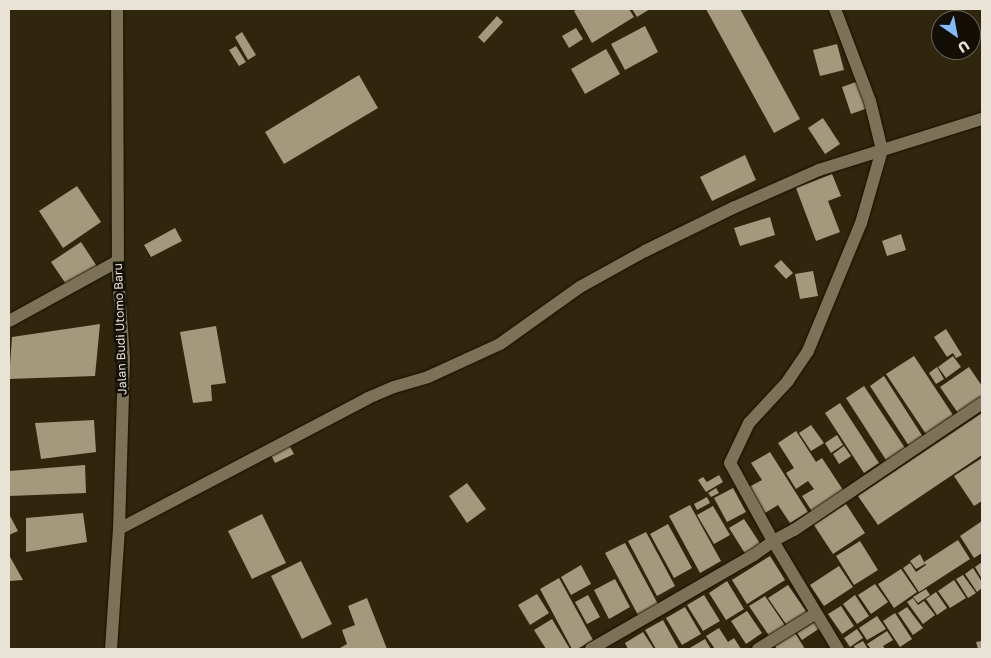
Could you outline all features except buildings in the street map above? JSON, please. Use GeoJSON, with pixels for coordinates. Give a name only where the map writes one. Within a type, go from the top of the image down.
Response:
{"type":"FeatureCollection","features":[{"type":"Feature","properties":{"kind":"street","name":"Jalan Budi Utomo Baru"},"geometry":{"type":"LineString","coordinates":[[111,649],[119,529],[124,357],[118,261],[116,9]]}},
{"type":"Feature","properties":{"kind":"street"},"geometry":{"type":"LineString","coordinates":[[835,9],[870,101],[882,150],[861,223],[808,351],[788,381],[750,423],[730,463],[773,542],[838,649]]}},
{"type":"Feature","properties":{"kind":"street"},"geometry":{"type":"LineString","coordinates":[[119,529],[368,398],[428,378],[500,344],[580,287],[644,251],[735,207],[811,174],[982,119]]}},
{"type":"Feature","properties":{"kind":"street"},"geometry":{"type":"LineString","coordinates":[[9,321],[118,261]]}},
{"type":"Feature","properties":{"kind":"street"},"geometry":{"type":"LineString","coordinates":[[591,649],[794,530],[982,403]]}},
{"type":"Feature","properties":{"kind":"street"},"geometry":{"type":"LineString","coordinates":[[758,649],[816,614]]}}]}
